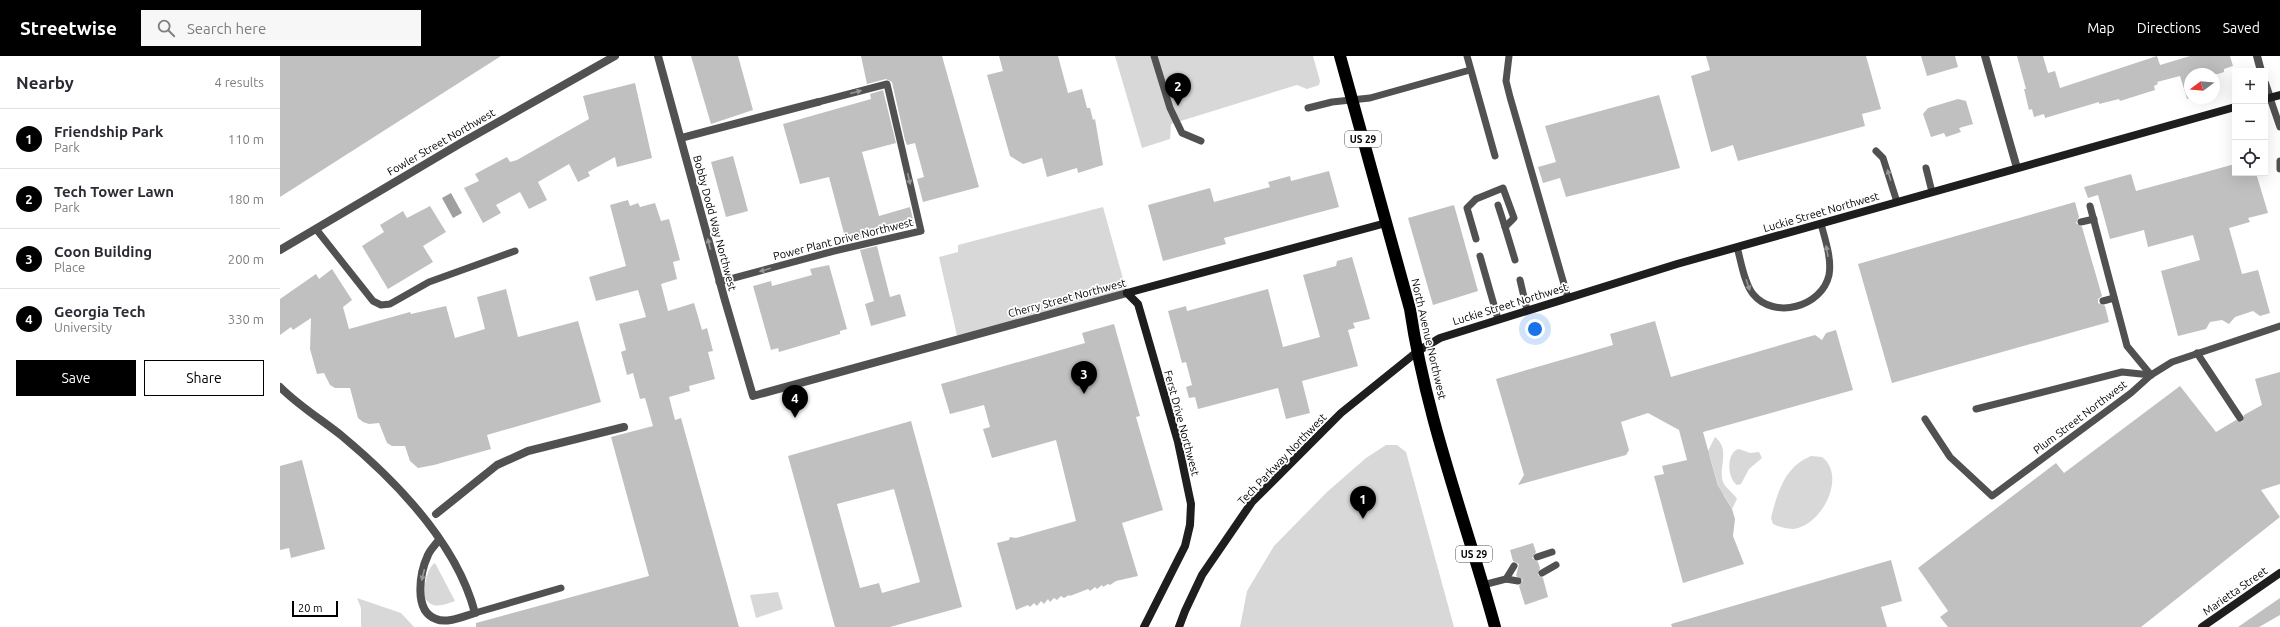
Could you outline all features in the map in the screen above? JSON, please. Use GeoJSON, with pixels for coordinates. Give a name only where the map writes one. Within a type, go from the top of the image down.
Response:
{"type":"FeatureCollection","features":[{"type":"Feature","properties":{"kind":"highway","name":"North Avenue Northwest"},"geometry":{"type":"LineString","coordinates":[[1340,56],[1410,309],[1418,351],[1444,458],[1483,585],[1494,627]]}},
{"type":"Feature","properties":{"kind":"street","name":"Fowler Street Northwest"},"geometry":{"type":"LineString","coordinates":[[280,250],[615,56]]}},
{"type":"Feature","properties":{"kind":"street","name":"Bobby Dodd Way Northwest"},"geometry":{"type":"LineString","coordinates":[[658,56],[719,282],[753,396]]}},
{"type":"Feature","properties":{"kind":"street"},"geometry":{"type":"LineString","coordinates":[[1985,56],[2017,168]]}},
{"type":"Feature","properties":{"kind":"street"},"geometry":{"type":"LineString","coordinates":[[2257,56],[2260,68]]}},
{"type":"Feature","properties":{"kind":"street"},"geometry":{"type":"LineString","coordinates":[[2268,98],[2280,95]]}},
{"type":"Feature","properties":{"kind":"street","name":"Power Plant Drive Northwest"},"geometry":{"type":"LineString","coordinates":[[680,138],[818,102]]}},
{"type":"Feature","properties":{"kind":"street","name":"Luckie Street Northwest"},"geometry":{"type":"LineString","coordinates":[[1418,351],[1440,338],[1498,319],[1737,247],[2232,108]]}},
{"type":"Feature","properties":{"kind":"street","name":"Cherry Street Northwest"},"geometry":{"type":"LineString","coordinates":[[753,396],[1386,223]]}},
{"type":"Feature","properties":{"kind":"street","name":"Ferst Drive Northwest"},"geometry":{"type":"LineString","coordinates":[[1127,293],[1138,304],[1178,442],[1191,504],[1190,525],[1185,546],[1144,627]]}},
{"type":"Feature","properties":{"kind":"street","name":"Tech Parkway Northwest"},"geometry":{"type":"LineString","coordinates":[[1179,627],[1184,611],[1202,575],[1252,502],[1341,413],[1418,351]]}},
{"type":"Feature","properties":{"kind":"street"},"geometry":{"type":"LineString","coordinates":[[280,387],[372,463],[405,496],[439,540],[458,568],[467,586],[475,613],[445,621],[436,619],[425,607],[419,590],[428,555],[439,540]]}},
{"type":"Feature","properties":{"kind":"street"},"geometry":{"type":"LineString","coordinates":[[436,514],[498,465],[528,451],[624,427]]}},
{"type":"Feature","properties":{"kind":"street","name":"Marietta Street"},"geometry":{"type":"LineString","coordinates":[[2202,627],[2280,573]]}},
{"type":"Feature","properties":{"kind":"lane"},"geometry":{"type":"LineString","coordinates":[[1154,56],[1170,108],[1182,133],[1200,141]]}},
{"type":"Feature","properties":{"kind":"lane"},"geometry":{"type":"LineString","coordinates":[[1467,56],[1495,156]]}},
{"type":"Feature","properties":{"kind":"lane"},"geometry":{"type":"LineString","coordinates":[[1509,56],[1506,81],[1568,298]]}},
{"type":"Feature","properties":{"kind":"lane"},"geometry":{"type":"LineString","coordinates":[[1308,108],[1332,102],[1370,98],[1470,70]]}},
{"type":"Feature","properties":{"kind":"lane","name":"Power Plant Drive Northwest"},"geometry":{"type":"LineString","coordinates":[[719,282],[834,251],[921,231],[887,84],[818,102]]}},
{"type":"Feature","properties":{"kind":"lane"},"geometry":{"type":"LineString","coordinates":[[2268,98],[2280,127]]}},
{"type":"Feature","properties":{"kind":"lane"},"geometry":{"type":"LineString","coordinates":[[1876,151],[1883,158],[1897,202]]}},
{"type":"Feature","properties":{"kind":"lane"},"geometry":{"type":"LineString","coordinates":[[2280,161],[2280,169]]}},
{"type":"Feature","properties":{"kind":"lane"},"geometry":{"type":"LineString","coordinates":[[1926,168],[1932,192]]}},
{"type":"Feature","properties":{"kind":"lane"},"geometry":{"type":"LineString","coordinates":[[1476,239],[1467,208],[1476,199],[1503,188],[1514,218],[1506,227]]}},
{"type":"Feature","properties":{"kind":"lane"},"geometry":{"type":"LineString","coordinates":[[1498,205],[1515,260]]}},
{"type":"Feature","properties":{"kind":"lane"},"geometry":{"type":"LineString","coordinates":[[2090,206],[2127,346],[2151,375]]}},
{"type":"Feature","properties":{"kind":"lane"},"geometry":{"type":"LineString","coordinates":[[2081,222],[2094,219]]}},
{"type":"Feature","properties":{"kind":"lane"},"geometry":{"type":"LineString","coordinates":[[1737,247],[1752,293],[1759,300],[1769,306],[1784,308],[1792,307],[1814,299],[1822,291],[1829,274],[1828,252],[1821,224]]}},
{"type":"Feature","properties":{"kind":"lane"},"geometry":{"type":"LineString","coordinates":[[316,228],[373,301],[381,305],[390,304],[428,282],[515,251]]}},
{"type":"Feature","properties":{"kind":"lane"},"geometry":{"type":"LineString","coordinates":[[1480,256],[1498,319]]}},
{"type":"Feature","properties":{"kind":"lane"},"geometry":{"type":"LineString","coordinates":[[1520,280],[1527,310]]}},
{"type":"Feature","properties":{"kind":"lane"},"geometry":{"type":"LineString","coordinates":[[2103,301],[2114,298]]}},
{"type":"Feature","properties":{"kind":"lane","name":"Plum Street Northwest"},"geometry":{"type":"LineString","coordinates":[[1926,419],[1950,456],[1992,496],[2131,393],[2151,375],[2172,362],[2280,326]]}},
{"type":"Feature","properties":{"kind":"lane"},"geometry":{"type":"LineString","coordinates":[[2196,353],[2240,418]]}},
{"type":"Feature","properties":{"kind":"lane"},"geometry":{"type":"LineString","coordinates":[[1976,409],[2122,372],[2151,375]]}},
{"type":"Feature","properties":{"kind":"lane"},"geometry":{"type":"LineString","coordinates":[[1537,557],[1552,552]]}},
{"type":"Feature","properties":{"kind":"lane"},"geometry":{"type":"LineString","coordinates":[[1542,574],[1556,565]]}},
{"type":"Feature","properties":{"kind":"lane"},"geometry":{"type":"LineString","coordinates":[[1506,579],[1514,566]]}},
{"type":"Feature","properties":{"kind":"lane"},"geometry":{"type":"LineString","coordinates":[[1483,585],[1506,579],[1518,581]]}},
{"type":"Feature","properties":{"kind":"lane"},"geometry":{"type":"LineString","coordinates":[[475,613],[562,588]]}},
{"type":"Feature","properties":{"kind":"shaded area"},"geometry":{"type":"Polygon","coordinates":[[[1115,56],[1313,56],[1320,81],[1319,85],[1307,89],[1297,85],[1171,124],[1170,139],[1142,148],[1115,56]]]}},
{"type":"Feature","properties":{"kind":"shaded area"},"geometry":{"type":"Polygon","coordinates":[[[451,193],[462,213],[453,218],[442,198],[451,193]]]}},
{"type":"Feature","properties":{"kind":"shaded area"},"geometry":{"type":"Polygon","coordinates":[[[1103,207],[1127,293],[958,340],[939,257],[958,252],[958,245],[1103,207]]]}},
{"type":"Feature","properties":{"kind":"shaded area"},"geometry":{"type":"Polygon","coordinates":[[[1715,437],[1720,442],[1722,447],[1723,482],[1737,499],[1732,509],[1724,495],[1721,496],[1709,453],[1707,453],[1715,437]]]}},
{"type":"Feature","properties":{"kind":"shaded area"},"geometry":{"type":"Polygon","coordinates":[[[1386,445],[1397,445],[1406,452],[1454,627],[1240,627],[1247,591],[1274,546],[1327,492],[1366,458],[1386,445]]]}},
{"type":"Feature","properties":{"kind":"shaded area"},"geometry":{"type":"Polygon","coordinates":[[[1739,449],[1750,453],[1759,452],[1762,458],[1749,469],[1741,484],[1737,485],[1731,477],[1729,466],[1732,455],[1739,449]]]}},
{"type":"Feature","properties":{"kind":"shaded area"},"geometry":{"type":"Polygon","coordinates":[[[1811,456],[1822,457],[1829,465],[1832,476],[1832,487],[1828,499],[1814,519],[1804,526],[1791,529],[1773,524],[1771,518],[1776,499],[1788,473],[1795,466],[1811,456]]]}},
{"type":"Feature","properties":{"kind":"shaded area"},"geometry":{"type":"Polygon","coordinates":[[[435,563],[455,601],[438,606],[431,604],[425,598],[426,579],[432,565],[435,563]]]}},
{"type":"Feature","properties":{"kind":"shaded area"},"geometry":{"type":"Polygon","coordinates":[[[778,592],[783,609],[756,618],[750,595],[778,592]]]}},
{"type":"Feature","properties":{"kind":"shaded area"},"geometry":{"type":"Polygon","coordinates":[[[357,598],[401,613],[414,627],[361,627],[361,608],[357,598]]]}},
{"type":"Feature","properties":{"kind":"building"},"geometry":{"type":"Polygon","coordinates":[[[280,56],[501,56],[280,197],[280,56]]]}},
{"type":"Feature","properties":{"kind":"building"},"geometry":{"type":"Polygon","coordinates":[[[691,56],[738,56],[753,110],[711,124],[691,56]]]}},
{"type":"Feature","properties":{"kind":"building"},"geometry":{"type":"Polygon","coordinates":[[[861,56],[942,56],[979,187],[923,202],[917,179],[924,177],[915,143],[907,145],[905,140],[892,82],[886,79],[867,84],[861,56]]]}},
{"type":"Feature","properties":{"kind":"building"},"geometry":{"type":"Polygon","coordinates":[[[999,56],[1058,56],[1068,93],[1082,89],[1087,108],[1090,108],[1093,120],[1095,119],[1103,165],[1078,173],[1077,168],[1047,177],[1042,158],[1023,164],[1010,156],[987,75],[1003,71],[999,56]]]}},
{"type":"Feature","properties":{"kind":"building"},"geometry":{"type":"Polygon","coordinates":[[[1706,56],[1866,56],[1881,109],[1862,114],[1865,126],[1738,161],[1733,145],[1711,152],[1691,76],[1710,70],[1706,56]]]}},
{"type":"Feature","properties":{"kind":"building"},"geometry":{"type":"Polygon","coordinates":[[[1921,56],[1955,56],[1958,67],[1927,76],[1921,56]]]}},
{"type":"Feature","properties":{"kind":"building"},"geometry":{"type":"Polygon","coordinates":[[[2017,56],[2043,56],[2048,73],[2055,71],[2060,88],[2157,56],[2160,65],[2190,56],[2230,56],[2233,66],[2224,69],[2224,72],[2220,73],[2220,68],[2184,68],[2184,89],[2180,76],[2157,82],[2158,84],[2154,86],[2155,90],[2120,101],[2119,99],[2099,104],[2099,102],[2045,118],[2044,114],[2034,117],[2032,109],[2029,110],[2024,89],[2026,89],[2017,56]]]}},
{"type":"Feature","properties":{"kind":"building"},"geometry":{"type":"Polygon","coordinates":[[[635,83],[652,158],[617,167],[615,157],[588,172],[590,176],[578,182],[569,164],[538,182],[547,200],[529,209],[520,192],[496,205],[501,213],[483,223],[464,188],[479,181],[475,174],[507,157],[510,162],[517,160],[589,119],[583,96],[635,83]]]}},
{"type":"Feature","properties":{"kind":"building"},"geometry":{"type":"Polygon","coordinates":[[[883,90],[896,143],[862,152],[879,216],[910,207],[914,223],[873,234],[874,237],[846,241],[829,177],[800,184],[783,124],[871,99],[870,94],[883,90]]]}},
{"type":"Feature","properties":{"kind":"building"},"geometry":{"type":"Polygon","coordinates":[[[1659,95],[1680,168],[1566,197],[1560,178],[1543,183],[1538,167],[1556,162],[1545,126],[1659,95]]]}},
{"type":"Feature","properties":{"kind":"building"},"geometry":{"type":"Polygon","coordinates":[[[1958,99],[1966,101],[1973,124],[1959,128],[1961,132],[1946,137],[1944,133],[1931,137],[1923,114],[1928,108],[1958,99]]]}},
{"type":"Feature","properties":{"kind":"building"},"geometry":{"type":"Polygon","coordinates":[[[733,156],[748,211],[726,217],[711,162],[733,156]]]}},
{"type":"Feature","properties":{"kind":"building"},"geometry":{"type":"Polygon","coordinates":[[[2232,165],[2232,176],[2257,176],[2268,213],[2248,218],[2250,222],[2229,228],[2242,274],[2258,270],[2270,313],[2260,316],[2253,311],[2235,317],[2229,324],[2222,320],[2210,322],[2206,329],[2178,336],[2161,271],[2200,260],[2193,235],[2148,247],[2144,230],[2110,239],[2098,195],[2088,198],[2084,187],[2131,174],[2136,191],[2232,165]]]}},
{"type":"Feature","properties":{"kind":"building"},"geometry":{"type":"Polygon","coordinates":[[[1329,171],[1339,207],[1224,238],[1226,244],[1163,261],[1148,205],[1210,188],[1214,202],[1270,187],[1268,182],[1290,176],[1291,181],[1329,171]]]}},
{"type":"Feature","properties":{"kind":"building"},"geometry":{"type":"Polygon","coordinates":[[[628,200],[630,206],[638,203],[640,207],[655,203],[661,221],[669,219],[680,260],[673,262],[677,279],[661,284],[668,311],[694,303],[702,330],[707,328],[713,351],[708,352],[715,379],[689,386],[690,391],[669,397],[675,420],[681,418],[739,627],[476,627],[476,623],[649,576],[611,437],[653,426],[645,398],[640,399],[633,373],[627,375],[621,352],[626,350],[619,324],[646,317],[638,290],[596,301],[589,277],[626,266],[610,205],[628,200]]]}},
{"type":"Feature","properties":{"kind":"building"},"geometry":{"type":"Polygon","coordinates":[[[2075,202],[2079,217],[2076,223],[2082,227],[2102,296],[2098,299],[2098,303],[2105,306],[2109,322],[1892,383],[1858,264],[2075,202]]]}},
{"type":"Feature","properties":{"kind":"building"},"geometry":{"type":"Polygon","coordinates":[[[1454,205],[1478,291],[1433,305],[1408,218],[1454,205]]]}},
{"type":"Feature","properties":{"kind":"building"},"geometry":{"type":"Polygon","coordinates":[[[430,206],[446,232],[423,246],[433,262],[388,289],[362,246],[384,232],[380,225],[403,211],[407,218],[430,206]]]}},
{"type":"Feature","properties":{"kind":"building"},"geometry":{"type":"Polygon","coordinates":[[[877,246],[890,297],[900,294],[906,316],[871,326],[865,304],[874,301],[860,250],[877,246]]]}},
{"type":"Feature","properties":{"kind":"building"},"geometry":{"type":"Polygon","coordinates":[[[1352,257],[1370,319],[1353,323],[1355,328],[1348,330],[1358,366],[1302,381],[1310,413],[1286,419],[1278,388],[1198,409],[1195,397],[1189,398],[1186,387],[1192,385],[1186,362],[1182,363],[1168,311],[1186,306],[1187,311],[1268,289],[1283,347],[1320,337],[1303,275],[1336,266],[1337,261],[1352,257]]]}},
{"type":"Feature","properties":{"kind":"building"},"geometry":{"type":"Polygon","coordinates":[[[829,265],[847,329],[840,331],[840,334],[779,352],[778,348],[771,350],[753,286],[771,281],[772,286],[812,275],[810,269],[829,265]]]}},
{"type":"Feature","properties":{"kind":"building"},"geometry":{"type":"Polygon","coordinates":[[[332,269],[352,300],[343,307],[349,329],[410,312],[411,314],[446,306],[455,338],[485,329],[477,297],[506,289],[518,337],[578,321],[601,402],[487,435],[491,449],[418,468],[410,461],[405,446],[392,446],[387,443],[379,423],[369,424],[358,418],[350,388],[335,388],[330,385],[324,373],[317,374],[310,349],[311,318],[293,330],[291,327],[280,335],[280,299],[316,274],[319,279],[332,269]]]}},
{"type":"Feature","properties":{"kind":"building"},"geometry":{"type":"Polygon","coordinates":[[[1655,321],[1671,377],[1815,335],[1822,340],[1826,333],[1836,330],[1853,390],[1703,432],[1718,486],[1732,509],[1735,519],[1733,536],[1744,564],[1683,583],[1654,476],[1664,474],[1662,466],[1687,460],[1679,430],[1648,413],[1621,422],[1629,450],[1626,455],[1518,485],[1524,475],[1496,379],[1613,345],[1610,334],[1655,321]]]}},
{"type":"Feature","properties":{"kind":"building"},"geometry":{"type":"Polygon","coordinates":[[[1114,324],[1140,416],[1136,417],[1163,510],[1122,523],[1138,576],[1116,581],[1103,587],[1102,585],[1097,589],[1095,587],[1090,591],[1088,589],[1064,598],[1061,596],[1057,600],[1054,598],[1050,602],[1048,599],[1044,604],[1041,601],[1037,606],[1034,603],[1030,607],[1028,605],[1016,610],[997,543],[1009,540],[1010,537],[1016,538],[1076,521],[1056,440],[992,458],[983,429],[990,427],[984,405],[950,414],[941,384],[1085,343],[1082,333],[1114,324]]]}},
{"type":"Feature","properties":{"kind":"building"},"geometry":{"type":"Polygon","coordinates":[[[2280,372],[2280,484],[2261,490],[2280,517],[2141,627],[1948,627],[1940,617],[1948,611],[1918,568],[2056,463],[2064,473],[2180,386],[2216,432],[2236,420],[2242,422],[2244,415],[2262,405],[2255,379],[2280,372]]]}},
{"type":"Feature","properties":{"kind":"building"},"geometry":{"type":"Polygon","coordinates":[[[911,421],[962,607],[890,627],[835,627],[788,456],[911,421]],[[894,489],[837,504],[860,588],[879,583],[882,593],[920,582],[894,489]]]}},
{"type":"Feature","properties":{"kind":"building"},"geometry":{"type":"Polygon","coordinates":[[[302,460],[325,549],[291,558],[289,548],[280,550],[280,466],[302,460]]]}},
{"type":"Feature","properties":{"kind":"building"},"geometry":{"type":"Polygon","coordinates":[[[1533,543],[1536,552],[1532,558],[1538,562],[1540,568],[1538,575],[1543,578],[1548,597],[1525,605],[1519,586],[1523,580],[1516,576],[1519,564],[1513,561],[1510,550],[1533,543]]]}},
{"type":"Feature","properties":{"kind":"building"},"geometry":{"type":"Polygon","coordinates":[[[1891,560],[1902,601],[1881,607],[1887,627],[1672,627],[1671,624],[1891,560]]]}},
{"type":"Feature","properties":{"kind":"building"},"geometry":{"type":"Polygon","coordinates":[[[2280,598],[2280,615],[2259,627],[2238,627],[2280,598]]]}},
{"type":"Feature","properties":{"kind":"place","name":"Tech Tower Lawn"},"geometry":{"type":"Point","coordinates":[1178,106]}},
{"type":"Feature","properties":{"kind":"place","name":"Coon Building"},"geometry":{"type":"Point","coordinates":[1084,394]}},
{"type":"Feature","properties":{"kind":"place","name":"Georgia Tech"},"geometry":{"type":"Point","coordinates":[795,418]}},
{"type":"Feature","properties":{"kind":"place","name":"Friendship Park"},"geometry":{"type":"Point","coordinates":[1363,519]}}]}
